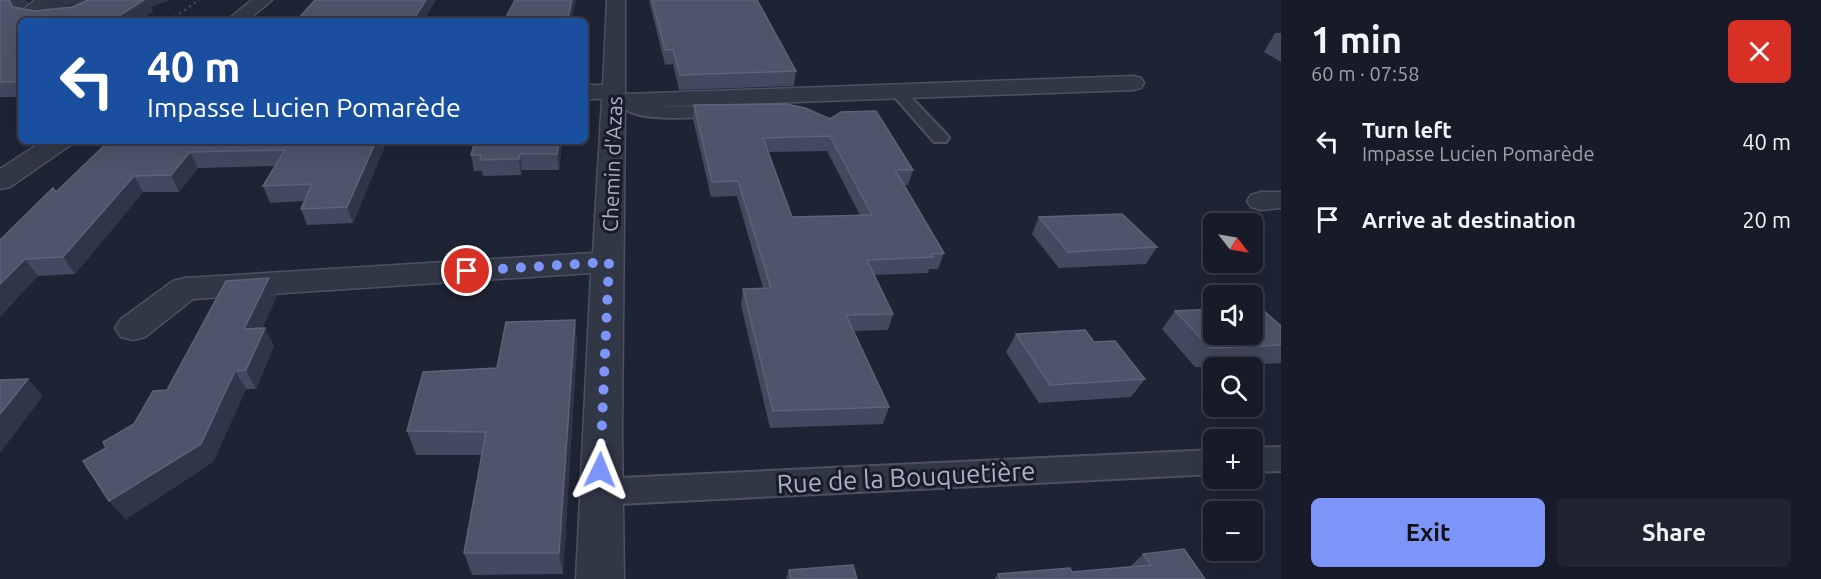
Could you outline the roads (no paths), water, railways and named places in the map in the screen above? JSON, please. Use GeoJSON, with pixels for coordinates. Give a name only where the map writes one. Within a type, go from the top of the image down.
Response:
{"type":"FeatureCollection","features":[{"type":"Feature","properties":{"kind":"street"},"geometry":{"type":"LineString","coordinates":[[17,0],[46,3]]}},
{"type":"Feature","properties":{"kind":"street"},"geometry":{"type":"LineString","coordinates":[[46,3],[28,13],[30,16],[57,17],[84,11],[92,7],[96,0]]}},
{"type":"Feature","properties":{"kind":"street"},"geometry":{"type":"LineString","coordinates":[[239,18],[262,0]]}},
{"type":"Feature","properties":{"kind":"street","name":"Chemin d'Azas"},"geometry":{"type":"LineString","coordinates":[[600,579],[599,492],[609,262],[609,97],[616,0]]}},
{"type":"Feature","properties":{"kind":"street"},"geometry":{"type":"LineString","coordinates":[[609,97],[1133,83]]}},
{"type":"Feature","properties":{"kind":"street"},"geometry":{"type":"LineString","coordinates":[[0,181],[56,144]]}},
{"type":"Feature","properties":{"kind":"street"},"geometry":{"type":"LineString","coordinates":[[133,328],[185,289],[609,262]]}},
{"type":"Feature","properties":{"kind":"lane"},"geometry":{"type":"LineString","coordinates":[[897,91],[940,138]]}},
{"type":"Feature","properties":{"kind":"lane"},"geometry":{"type":"LineString","coordinates":[[609,97],[646,112],[784,111]]}},
{"type":"Feature","properties":{"kind":"lane"},"geometry":{"type":"LineString","coordinates":[[1263,460],[1281,459]]}},
{"type":"Feature","properties":{"kind":"lane","name":"Rue de la Bouquetière"},"geometry":{"type":"LineString","coordinates":[[599,492],[1203,463]]}}]}
